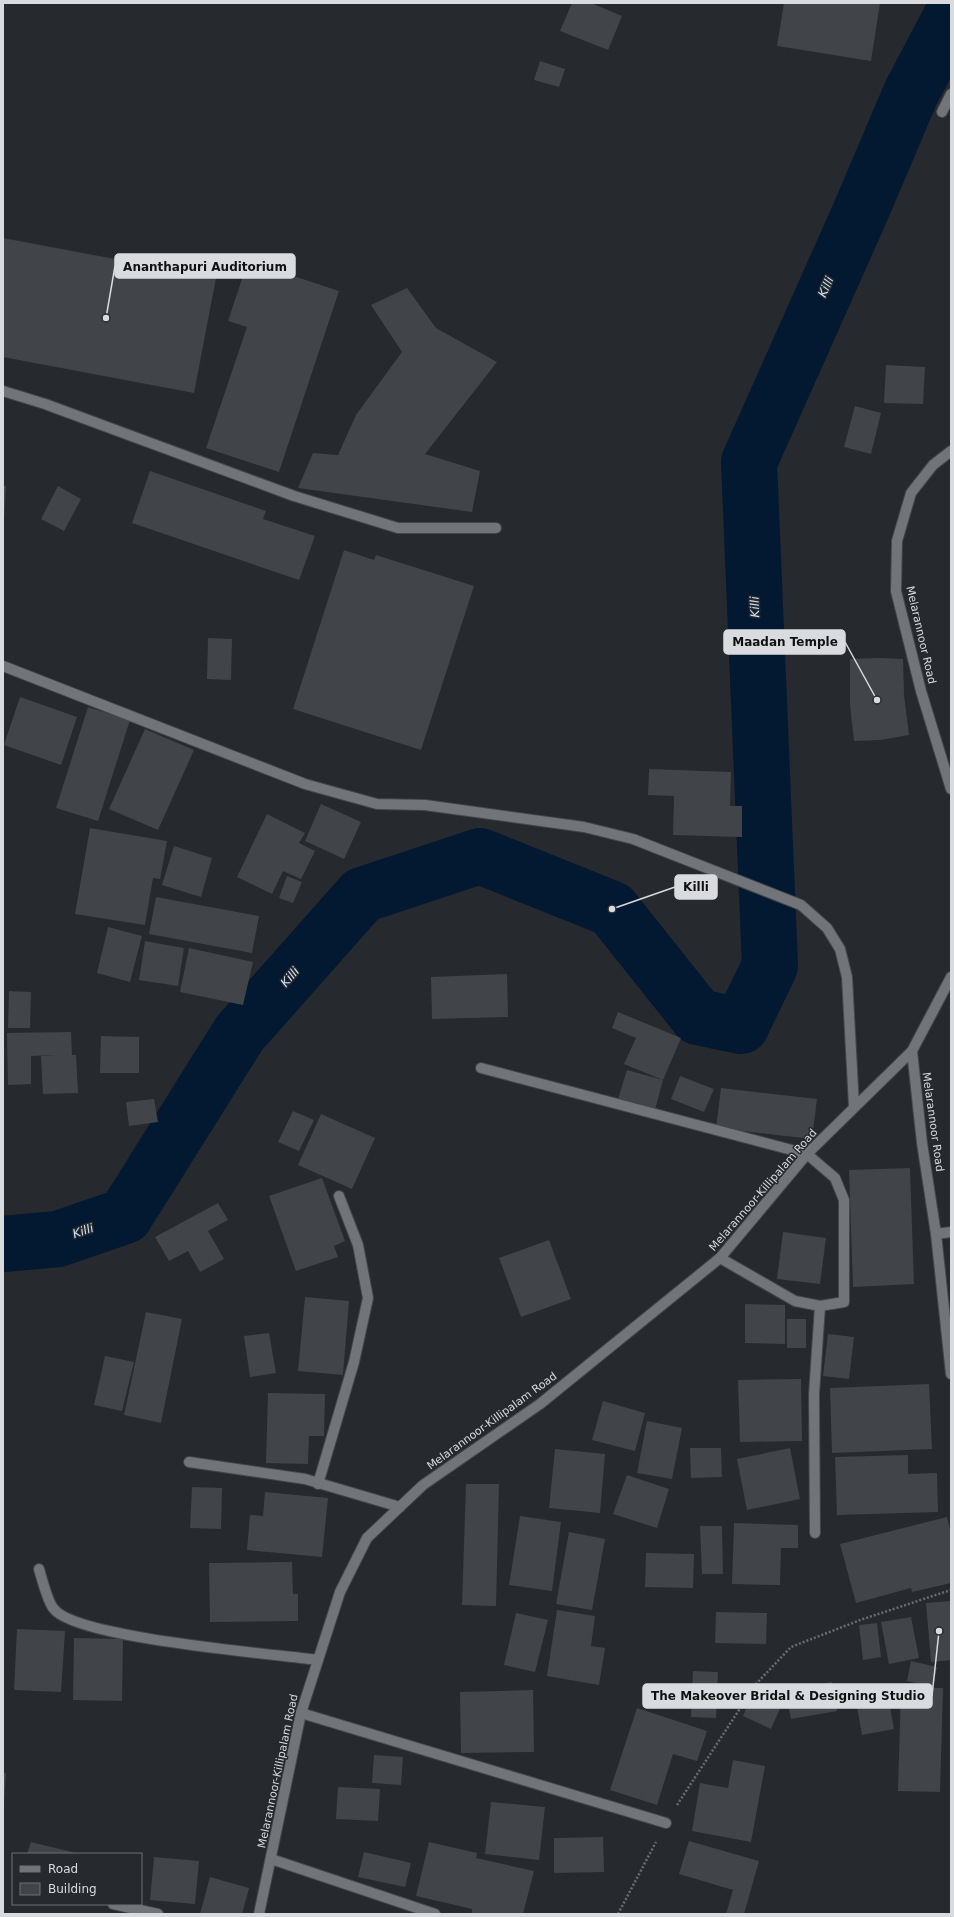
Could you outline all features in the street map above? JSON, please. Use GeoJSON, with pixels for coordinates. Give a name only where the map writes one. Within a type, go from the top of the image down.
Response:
{"type":"FeatureCollection","features":[{"type":"Feature","properties":{"kind":"street"},"geometry":{"type":"LineString","coordinates":[[942,112],[951,94]]}},
{"type":"Feature","properties":{"kind":"street"},"geometry":{"type":"LineString","coordinates":[[3,392],[45,404],[294,496],[398,528],[496,528]]}},
{"type":"Feature","properties":{"kind":"street","name":"Melarannoor Road"},"geometry":{"type":"LineString","coordinates":[[951,451],[933,465],[911,494],[897,540],[896,591],[921,691],[951,789]]}},
{"type":"Feature","properties":{"kind":"street"},"geometry":{"type":"LineString","coordinates":[[3,666],[305,784],[377,804],[425,805],[584,826],[633,839],[685,861],[801,905],[827,928],[840,949],[847,978],[854,1106]]}},
{"type":"Feature","properties":{"kind":"street"},"geometry":{"type":"LineString","coordinates":[[912,1051],[951,977]]}},
{"type":"Feature","properties":{"kind":"street","name":"Melarannoor Road"},"geometry":{"type":"LineString","coordinates":[[912,1051],[922,1143],[936,1234],[951,1374]]}},
{"type":"Feature","properties":{"kind":"street","name":"Melarannoor-Killipalam Road"},"geometry":{"type":"LineString","coordinates":[[259,1914],[272,1859],[301,1713],[340,1592],[367,1538],[423,1485],[540,1404],[720,1258],[807,1154],[854,1106],[912,1051]]}},
{"type":"Feature","properties":{"kind":"street"},"geometry":{"type":"LineString","coordinates":[[481,1068],[807,1154],[835,1178],[844,1200],[844,1302],[820,1306],[795,1301],[720,1258]]}},
{"type":"Feature","properties":{"kind":"street"},"geometry":{"type":"LineString","coordinates":[[318,1484],[354,1362],[368,1298],[358,1245],[339,1196]]}},
{"type":"Feature","properties":{"kind":"street"},"geometry":{"type":"LineString","coordinates":[[936,1234],[951,1232]]}},
{"type":"Feature","properties":{"kind":"street"},"geometry":{"type":"LineString","coordinates":[[816,1533],[814,1394],[820,1306]]}},
{"type":"Feature","properties":{"kind":"street"},"geometry":{"type":"LineString","coordinates":[[189,1462],[305,1479],[318,1484],[400,1506]]}},
{"type":"Feature","properties":{"kind":"street"},"geometry":{"type":"LineString","coordinates":[[39,1570],[54,1609],[70,1621],[139,1638],[318,1660]]}},
{"type":"Feature","properties":{"kind":"street"},"geometry":{"type":"LineString","coordinates":[[301,1713],[666,1823]]}},
{"type":"Feature","properties":{"kind":"street"},"geometry":{"type":"LineString","coordinates":[[272,1859],[435,1914]]}},
{"type":"Feature","properties":{"kind":"street"},"geometry":{"type":"LineString","coordinates":[[118,1905],[158,1914]]}},
{"type":"Feature","properties":{"kind":"path"},"geometry":{"type":"LineString","coordinates":[[618,1914],[666,1823],[756,1684],[790,1647],[863,1619],[951,1590]]}},
{"type":"Feature","properties":{"kind":"building"},"geometry":{"type":"Polygon","coordinates":[[[572,3],[591,3],[622,16],[608,50],[560,31],[572,3]]]}},
{"type":"Feature","properties":{"kind":"building"},"geometry":{"type":"Polygon","coordinates":[[[784,3],[880,3],[871,61],[777,46],[784,3]]]}},
{"type":"Feature","properties":{"kind":"building"},"geometry":{"type":"Polygon","coordinates":[[[540,61],[565,69],[559,87],[534,80],[540,61]]]}},
{"type":"Feature","properties":{"kind":"building"},"geometry":{"type":"Polygon","coordinates":[[[3,238],[216,278],[194,393],[3,357],[3,238]]]}},
{"type":"Feature","properties":{"kind":"building"},"geometry":{"type":"Polygon","coordinates":[[[248,261],[339,291],[279,472],[206,448],[247,327],[228,321],[248,261]]]}},
{"type":"Feature","properties":{"kind":"building"},"geometry":{"type":"Polygon","coordinates":[[[407,288],[436,328],[497,362],[425,454],[480,471],[472,512],[298,488],[313,453],[338,455],[356,415],[402,352],[371,305],[407,288]]]}},
{"type":"Feature","properties":{"kind":"building"},"geometry":{"type":"Polygon","coordinates":[[[886,365],[925,367],[923,404],[884,403],[886,365]]]}},
{"type":"Feature","properties":{"kind":"building"},"geometry":{"type":"Polygon","coordinates":[[[855,406],[881,413],[871,454],[844,447],[855,406]]]}},
{"type":"Feature","properties":{"kind":"building"},"geometry":{"type":"Polygon","coordinates":[[[150,471],[266,511],[263,519],[315,536],[299,580],[132,523],[150,471]]]}},
{"type":"Feature","properties":{"kind":"building"},"geometry":{"type":"Polygon","coordinates":[[[3,486],[6,486],[4,519],[3,519],[3,486]]]}},
{"type":"Feature","properties":{"kind":"building"},"geometry":{"type":"Polygon","coordinates":[[[58,486],[81,499],[64,531],[41,519],[58,486]]]}},
{"type":"Feature","properties":{"kind":"building"},"geometry":{"type":"Polygon","coordinates":[[[344,550],[374,560],[376,555],[474,586],[421,750],[293,709],[344,550]]]}},
{"type":"Feature","properties":{"kind":"building"},"geometry":{"type":"Polygon","coordinates":[[[208,638],[232,639],[231,680],[207,679],[208,638]]]}},
{"type":"Feature","properties":{"kind":"building"},"geometry":{"type":"Polygon","coordinates":[[[850,659],[903,659],[904,695],[909,735],[880,740],[854,741],[850,705],[850,659]]]}},
{"type":"Feature","properties":{"kind":"building"},"geometry":{"type":"Polygon","coordinates":[[[20,697],[77,717],[61,765],[4,745],[20,697]]]}},
{"type":"Feature","properties":{"kind":"building"},"geometry":{"type":"Polygon","coordinates":[[[88,707],[130,720],[98,821],[56,808],[88,707]]]}},
{"type":"Feature","properties":{"kind":"building"},"geometry":{"type":"Polygon","coordinates":[[[145,729],[194,750],[158,830],[109,809],[145,729]]]}},
{"type":"Feature","properties":{"kind":"building"},"geometry":{"type":"Polygon","coordinates":[[[649,769],[731,772],[730,806],[742,806],[742,837],[673,835],[674,796],[648,795],[649,769]]]}},
{"type":"Feature","properties":{"kind":"building"},"geometry":{"type":"Polygon","coordinates":[[[321,804],[361,822],[344,859],[305,841],[321,804]]]}},
{"type":"Feature","properties":{"kind":"building"},"geometry":{"type":"Polygon","coordinates":[[[267,814],[305,833],[299,843],[315,851],[301,879],[283,871],[272,894],[237,877],[267,814]]]}},
{"type":"Feature","properties":{"kind":"building"},"geometry":{"type":"Polygon","coordinates":[[[90,828],[167,841],[160,879],[153,878],[145,925],[75,914],[90,828]]]}},
{"type":"Feature","properties":{"kind":"building"},"geometry":{"type":"Polygon","coordinates":[[[174,846],[212,858],[201,897],[162,885],[174,846]]]}},
{"type":"Feature","properties":{"kind":"building"},"geometry":{"type":"Polygon","coordinates":[[[287,876],[302,882],[293,903],[279,898],[287,876]]]}},
{"type":"Feature","properties":{"kind":"building"},"geometry":{"type":"Polygon","coordinates":[[[156,897],[259,916],[252,953],[149,934],[156,897]]]}},
{"type":"Feature","properties":{"kind":"building"},"geometry":{"type":"Polygon","coordinates":[[[108,927],[142,936],[130,982],[97,973],[108,927]]]}},
{"type":"Feature","properties":{"kind":"building"},"geometry":{"type":"Polygon","coordinates":[[[145,941],[184,948],[178,986],[139,980],[145,941]]]}},
{"type":"Feature","properties":{"kind":"building"},"geometry":{"type":"Polygon","coordinates":[[[189,948],[253,962],[243,1005],[180,992],[189,948]]]}},
{"type":"Feature","properties":{"kind":"building"},"geometry":{"type":"Polygon","coordinates":[[[507,974],[508,1017],[432,1019],[431,977],[507,974]]]}},
{"type":"Feature","properties":{"kind":"building"},"geometry":{"type":"Polygon","coordinates":[[[9,991],[31,992],[30,1028],[8,1028],[9,991]]]}},
{"type":"Feature","properties":{"kind":"building"},"geometry":{"type":"Polygon","coordinates":[[[618,1012],[681,1038],[663,1080],[624,1064],[636,1038],[612,1028],[618,1012]]]}},
{"type":"Feature","properties":{"kind":"building"},"geometry":{"type":"Polygon","coordinates":[[[71,1032],[72,1055],[76,1055],[78,1093],[43,1094],[41,1056],[55,1055],[31,1056],[31,1084],[8,1085],[7,1033],[71,1032]]]}},
{"type":"Feature","properties":{"kind":"building"},"geometry":{"type":"Polygon","coordinates":[[[101,1036],[139,1037],[139,1073],[100,1073],[101,1036]]]}},
{"type":"Feature","properties":{"kind":"building"},"geometry":{"type":"Polygon","coordinates":[[[627,1070],[663,1080],[655,1110],[618,1099],[627,1070]]]}},
{"type":"Feature","properties":{"kind":"building"},"geometry":{"type":"Polygon","coordinates":[[[680,1076],[714,1089],[704,1112],[671,1099],[680,1076]]]}},
{"type":"Feature","properties":{"kind":"building"},"geometry":{"type":"Polygon","coordinates":[[[721,1088],[817,1099],[812,1139],[716,1128],[721,1088]]]}},
{"type":"Feature","properties":{"kind":"building"},"geometry":{"type":"Polygon","coordinates":[[[154,1099],[158,1122],[129,1126],[126,1102],[154,1099]]]}},
{"type":"Feature","properties":{"kind":"building"},"geometry":{"type":"Polygon","coordinates":[[[293,1111],[314,1120],[299,1151],[278,1142],[293,1111]]]}},
{"type":"Feature","properties":{"kind":"building"},"geometry":{"type":"Polygon","coordinates":[[[321,1114],[375,1138],[352,1189],[298,1165],[321,1114]]]}},
{"type":"Feature","properties":{"kind":"building"},"geometry":{"type":"Polygon","coordinates":[[[910,1168],[914,1284],[853,1287],[849,1170],[910,1168]]]}},
{"type":"Feature","properties":{"kind":"building"},"geometry":{"type":"Polygon","coordinates":[[[322,1178],[345,1241],[334,1246],[338,1257],[296,1271],[269,1196],[322,1178]]]}},
{"type":"Feature","properties":{"kind":"building"},"geometry":{"type":"Polygon","coordinates":[[[218,1203],[228,1220],[208,1231],[224,1259],[200,1272],[188,1251],[169,1261],[155,1237],[218,1203]]]}},
{"type":"Feature","properties":{"kind":"building"},"geometry":{"type":"Polygon","coordinates":[[[783,1232],[826,1238],[820,1284],[777,1279],[783,1232]]]}},
{"type":"Feature","properties":{"kind":"building"},"geometry":{"type":"Polygon","coordinates":[[[549,1240],[571,1299],[521,1317],[499,1258],[549,1240]]]}},
{"type":"Feature","properties":{"kind":"building"},"geometry":{"type":"Polygon","coordinates":[[[305,1297],[349,1301],[343,1375],[298,1371],[305,1297]]]}},
{"type":"Feature","properties":{"kind":"building"},"geometry":{"type":"Polygon","coordinates":[[[745,1304],[785,1305],[785,1344],[745,1343],[745,1304]]]}},
{"type":"Feature","properties":{"kind":"building"},"geometry":{"type":"Polygon","coordinates":[[[146,1312],[182,1319],[161,1423],[124,1415],[146,1312]]]}},
{"type":"Feature","properties":{"kind":"building"},"geometry":{"type":"Polygon","coordinates":[[[787,1319],[806,1319],[806,1348],[787,1348],[787,1319]]]}},
{"type":"Feature","properties":{"kind":"building"},"geometry":{"type":"Polygon","coordinates":[[[269,1333],[276,1373],[250,1377],[244,1336],[269,1333]]]}},
{"type":"Feature","properties":{"kind":"building"},"geometry":{"type":"Polygon","coordinates":[[[828,1334],[854,1337],[849,1379],[823,1376],[828,1334]]]}},
{"type":"Feature","properties":{"kind":"building"},"geometry":{"type":"Polygon","coordinates":[[[105,1356],[134,1362],[122,1411],[94,1405],[105,1356]]]}},
{"type":"Feature","properties":{"kind":"building"},"geometry":{"type":"Polygon","coordinates":[[[801,1379],[802,1441],[740,1442],[738,1380],[801,1379]]]}},
{"type":"Feature","properties":{"kind":"building"},"geometry":{"type":"Polygon","coordinates":[[[929,1384],[932,1449],[832,1453],[830,1388],[929,1384]]]}},
{"type":"Feature","properties":{"kind":"building"},"geometry":{"type":"Polygon","coordinates":[[[268,1393],[325,1394],[324,1436],[309,1436],[308,1464],[266,1463],[268,1393]]]}},
{"type":"Feature","properties":{"kind":"building"},"geometry":{"type":"Polygon","coordinates":[[[603,1401],[645,1413],[635,1451],[592,1440],[603,1401]]]}},
{"type":"Feature","properties":{"kind":"building"},"geometry":{"type":"Polygon","coordinates":[[[647,1421],[682,1428],[672,1479],[637,1473],[647,1421]]]}},
{"type":"Feature","properties":{"kind":"building"},"geometry":{"type":"Polygon","coordinates":[[[690,1448],[721,1448],[722,1477],[691,1478],[690,1448]]]}},
{"type":"Feature","properties":{"kind":"building"},"geometry":{"type":"Polygon","coordinates":[[[790,1448],[800,1499],[747,1510],[737,1459],[790,1448]]]}},
{"type":"Feature","properties":{"kind":"building"},"geometry":{"type":"Polygon","coordinates":[[[555,1449],[605,1454],[600,1513],[549,1508],[555,1449]]]}},
{"type":"Feature","properties":{"kind":"building"},"geometry":{"type":"Polygon","coordinates":[[[908,1455],[908,1474],[937,1473],[938,1512],[837,1515],[835,1457],[908,1455]]]}},
{"type":"Feature","properties":{"kind":"building"},"geometry":{"type":"Polygon","coordinates":[[[627,1475],[669,1489],[657,1528],[613,1514],[627,1475]]]}},
{"type":"Feature","properties":{"kind":"building"},"geometry":{"type":"Polygon","coordinates":[[[466,1484],[499,1484],[496,1606],[462,1605],[466,1484]]]}},
{"type":"Feature","properties":{"kind":"building"},"geometry":{"type":"Polygon","coordinates":[[[192,1487],[222,1488],[221,1529],[190,1528],[192,1487]]]}},
{"type":"Feature","properties":{"kind":"building"},"geometry":{"type":"Polygon","coordinates":[[[265,1492],[328,1498],[322,1557],[247,1550],[250,1515],[263,1516],[265,1492]]]}},
{"type":"Feature","properties":{"kind":"building"},"geometry":{"type":"Polygon","coordinates":[[[520,1516],[561,1522],[552,1591],[509,1585],[520,1516]]]}},
{"type":"Feature","properties":{"kind":"building"},"geometry":{"type":"Polygon","coordinates":[[[947,1517],[951,1533],[951,1583],[912,1592],[911,1588],[856,1603],[840,1544],[947,1517]]]}},
{"type":"Feature","properties":{"kind":"building"},"geometry":{"type":"Polygon","coordinates":[[[734,1523],[798,1525],[798,1548],[781,1548],[780,1585],[732,1584],[734,1523]]]}},
{"type":"Feature","properties":{"kind":"building"},"geometry":{"type":"Polygon","coordinates":[[[700,1526],[722,1526],[723,1574],[702,1574],[700,1526]]]}},
{"type":"Feature","properties":{"kind":"building"},"geometry":{"type":"Polygon","coordinates":[[[569,1532],[605,1539],[592,1610],[556,1604],[569,1532]]]}},
{"type":"Feature","properties":{"kind":"building"},"geometry":{"type":"Polygon","coordinates":[[[646,1553],[694,1554],[693,1588],[645,1587],[646,1553]]]}},
{"type":"Feature","properties":{"kind":"building"},"geometry":{"type":"Polygon","coordinates":[[[292,1562],[293,1594],[298,1594],[298,1621],[210,1622],[209,1563],[292,1562]]]}},
{"type":"Feature","properties":{"kind":"building"},"geometry":{"type":"Polygon","coordinates":[[[951,1601],[951,1660],[931,1662],[926,1603],[951,1601]]]}},
{"type":"Feature","properties":{"kind":"building"},"geometry":{"type":"Polygon","coordinates":[[[557,1610],[595,1616],[591,1646],[605,1648],[599,1685],[547,1676],[557,1610]]]}},
{"type":"Feature","properties":{"kind":"building"},"geometry":{"type":"Polygon","coordinates":[[[716,1612],[767,1613],[766,1644],[715,1643],[716,1612]]]}},
{"type":"Feature","properties":{"kind":"building"},"geometry":{"type":"Polygon","coordinates":[[[516,1613],[548,1620],[535,1672],[504,1665],[516,1613]]]}},
{"type":"Feature","properties":{"kind":"building"},"geometry":{"type":"Polygon","coordinates":[[[911,1617],[919,1658],[889,1664],[881,1622],[911,1617]]]}},
{"type":"Feature","properties":{"kind":"building"},"geometry":{"type":"Polygon","coordinates":[[[877,1623],[881,1657],[863,1660],[859,1625],[877,1623]]]}},
{"type":"Feature","properties":{"kind":"building"},"geometry":{"type":"Polygon","coordinates":[[[17,1629],[65,1631],[61,1692],[14,1690],[17,1629]]]}},
{"type":"Feature","properties":{"kind":"building"},"geometry":{"type":"Polygon","coordinates":[[[74,1638],[123,1639],[122,1701],[73,1700],[74,1638]]]}},
{"type":"Feature","properties":{"kind":"building"},"geometry":{"type":"Polygon","coordinates":[[[911,1661],[937,1667],[933,1687],[907,1681],[911,1661]]]}},
{"type":"Feature","properties":{"kind":"building"},"geometry":{"type":"Polygon","coordinates":[[[693,1671],[718,1672],[716,1718],[691,1717],[693,1671]]]}},
{"type":"Feature","properties":{"kind":"building"},"geometry":{"type":"Polygon","coordinates":[[[832,1682],[837,1711],[791,1719],[785,1690],[832,1682]]]}},
{"type":"Feature","properties":{"kind":"building"},"geometry":{"type":"Polygon","coordinates":[[[901,1687],[943,1688],[940,1792],[898,1791],[901,1687]]]}},
{"type":"Feature","properties":{"kind":"building"},"geometry":{"type":"Polygon","coordinates":[[[533,1690],[534,1752],[461,1753],[460,1692],[533,1690]]]}},
{"type":"Feature","properties":{"kind":"building"},"geometry":{"type":"Polygon","coordinates":[[[754,1691],[782,1704],[771,1729],[743,1716],[754,1691]]]}},
{"type":"Feature","properties":{"kind":"building"},"geometry":{"type":"Polygon","coordinates":[[[889,1701],[894,1729],[862,1735],[857,1707],[889,1701]]]}},
{"type":"Feature","properties":{"kind":"building"},"geometry":{"type":"Polygon","coordinates":[[[637,1708],[707,1731],[697,1761],[673,1754],[657,1805],[610,1790],[637,1708]]]}},
{"type":"Feature","properties":{"kind":"building"},"geometry":{"type":"Polygon","coordinates":[[[374,1755],[403,1757],[401,1785],[372,1783],[374,1755]]]}},
{"type":"Feature","properties":{"kind":"building"},"geometry":{"type":"Polygon","coordinates":[[[733,1760],[765,1766],[751,1842],[692,1831],[700,1783],[728,1788],[733,1760]]]}},
{"type":"Feature","properties":{"kind":"building"},"geometry":{"type":"Polygon","coordinates":[[[3,1773],[6,1773],[4,1804],[3,1804],[3,1773]]]}},
{"type":"Feature","properties":{"kind":"building"},"geometry":{"type":"Polygon","coordinates":[[[338,1787],[380,1789],[378,1821],[336,1819],[338,1787]]]}},
{"type":"Feature","properties":{"kind":"building"},"geometry":{"type":"Polygon","coordinates":[[[491,1802],[545,1807],[539,1860],[485,1854],[491,1802]]]}},
{"type":"Feature","properties":{"kind":"building"},"geometry":{"type":"Polygon","coordinates":[[[603,1837],[604,1872],[554,1873],[554,1838],[603,1837]]]}},
{"type":"Feature","properties":{"kind":"building"},"geometry":{"type":"Polygon","coordinates":[[[689,1841],[759,1861],[744,1914],[726,1914],[733,1890],[679,1874],[689,1841]]]}},
{"type":"Feature","properties":{"kind":"building"},"geometry":{"type":"Polygon","coordinates":[[[31,1842],[76,1853],[27,1853],[31,1842]]]}},
{"type":"Feature","properties":{"kind":"building"},"geometry":{"type":"Polygon","coordinates":[[[429,1842],[477,1853],[476,1858],[534,1871],[523,1914],[477,1914],[472,1913],[472,1909],[416,1896],[429,1842]]]}},
{"type":"Feature","properties":{"kind":"building"},"geometry":{"type":"Polygon","coordinates":[[[364,1852],[411,1863],[405,1887],[358,1877],[364,1852]]]}},
{"type":"Feature","properties":{"kind":"building"},"geometry":{"type":"Polygon","coordinates":[[[154,1857],[199,1861],[195,1904],[150,1900],[154,1857]]]}},
{"type":"Feature","properties":{"kind":"building"},"geometry":{"type":"Polygon","coordinates":[[[210,1877],[249,1888],[242,1914],[200,1914],[210,1877]]]}},
{"type":"Feature","properties":{"kind":"waterway","name":"Killi"},"geometry":{"type":"LineString","coordinates":[[3,1244],[58,1239],[125,1216],[239,1034],[362,895],[480,856],[612,909],[698,1017],[741,1026],[770,966],[749,462],[860,213],[911,93],[951,17]]}},
{"type":"Feature","properties":{"kind":"place","name":"Ananthapuri Auditorium"},"geometry":{"type":"Point","coordinates":[106,318]}},
{"type":"Feature","properties":{"kind":"place","name":"Maadan Temple"},"geometry":{"type":"Point","coordinates":[877,700]}},
{"type":"Feature","properties":{"kind":"place","name":"Killi"},"geometry":{"type":"Point","coordinates":[612,909]}},
{"type":"Feature","properties":{"kind":"place","name":"The Makeover Bridal & Designing Studio"},"geometry":{"type":"Point","coordinates":[939,1631]}}]}
